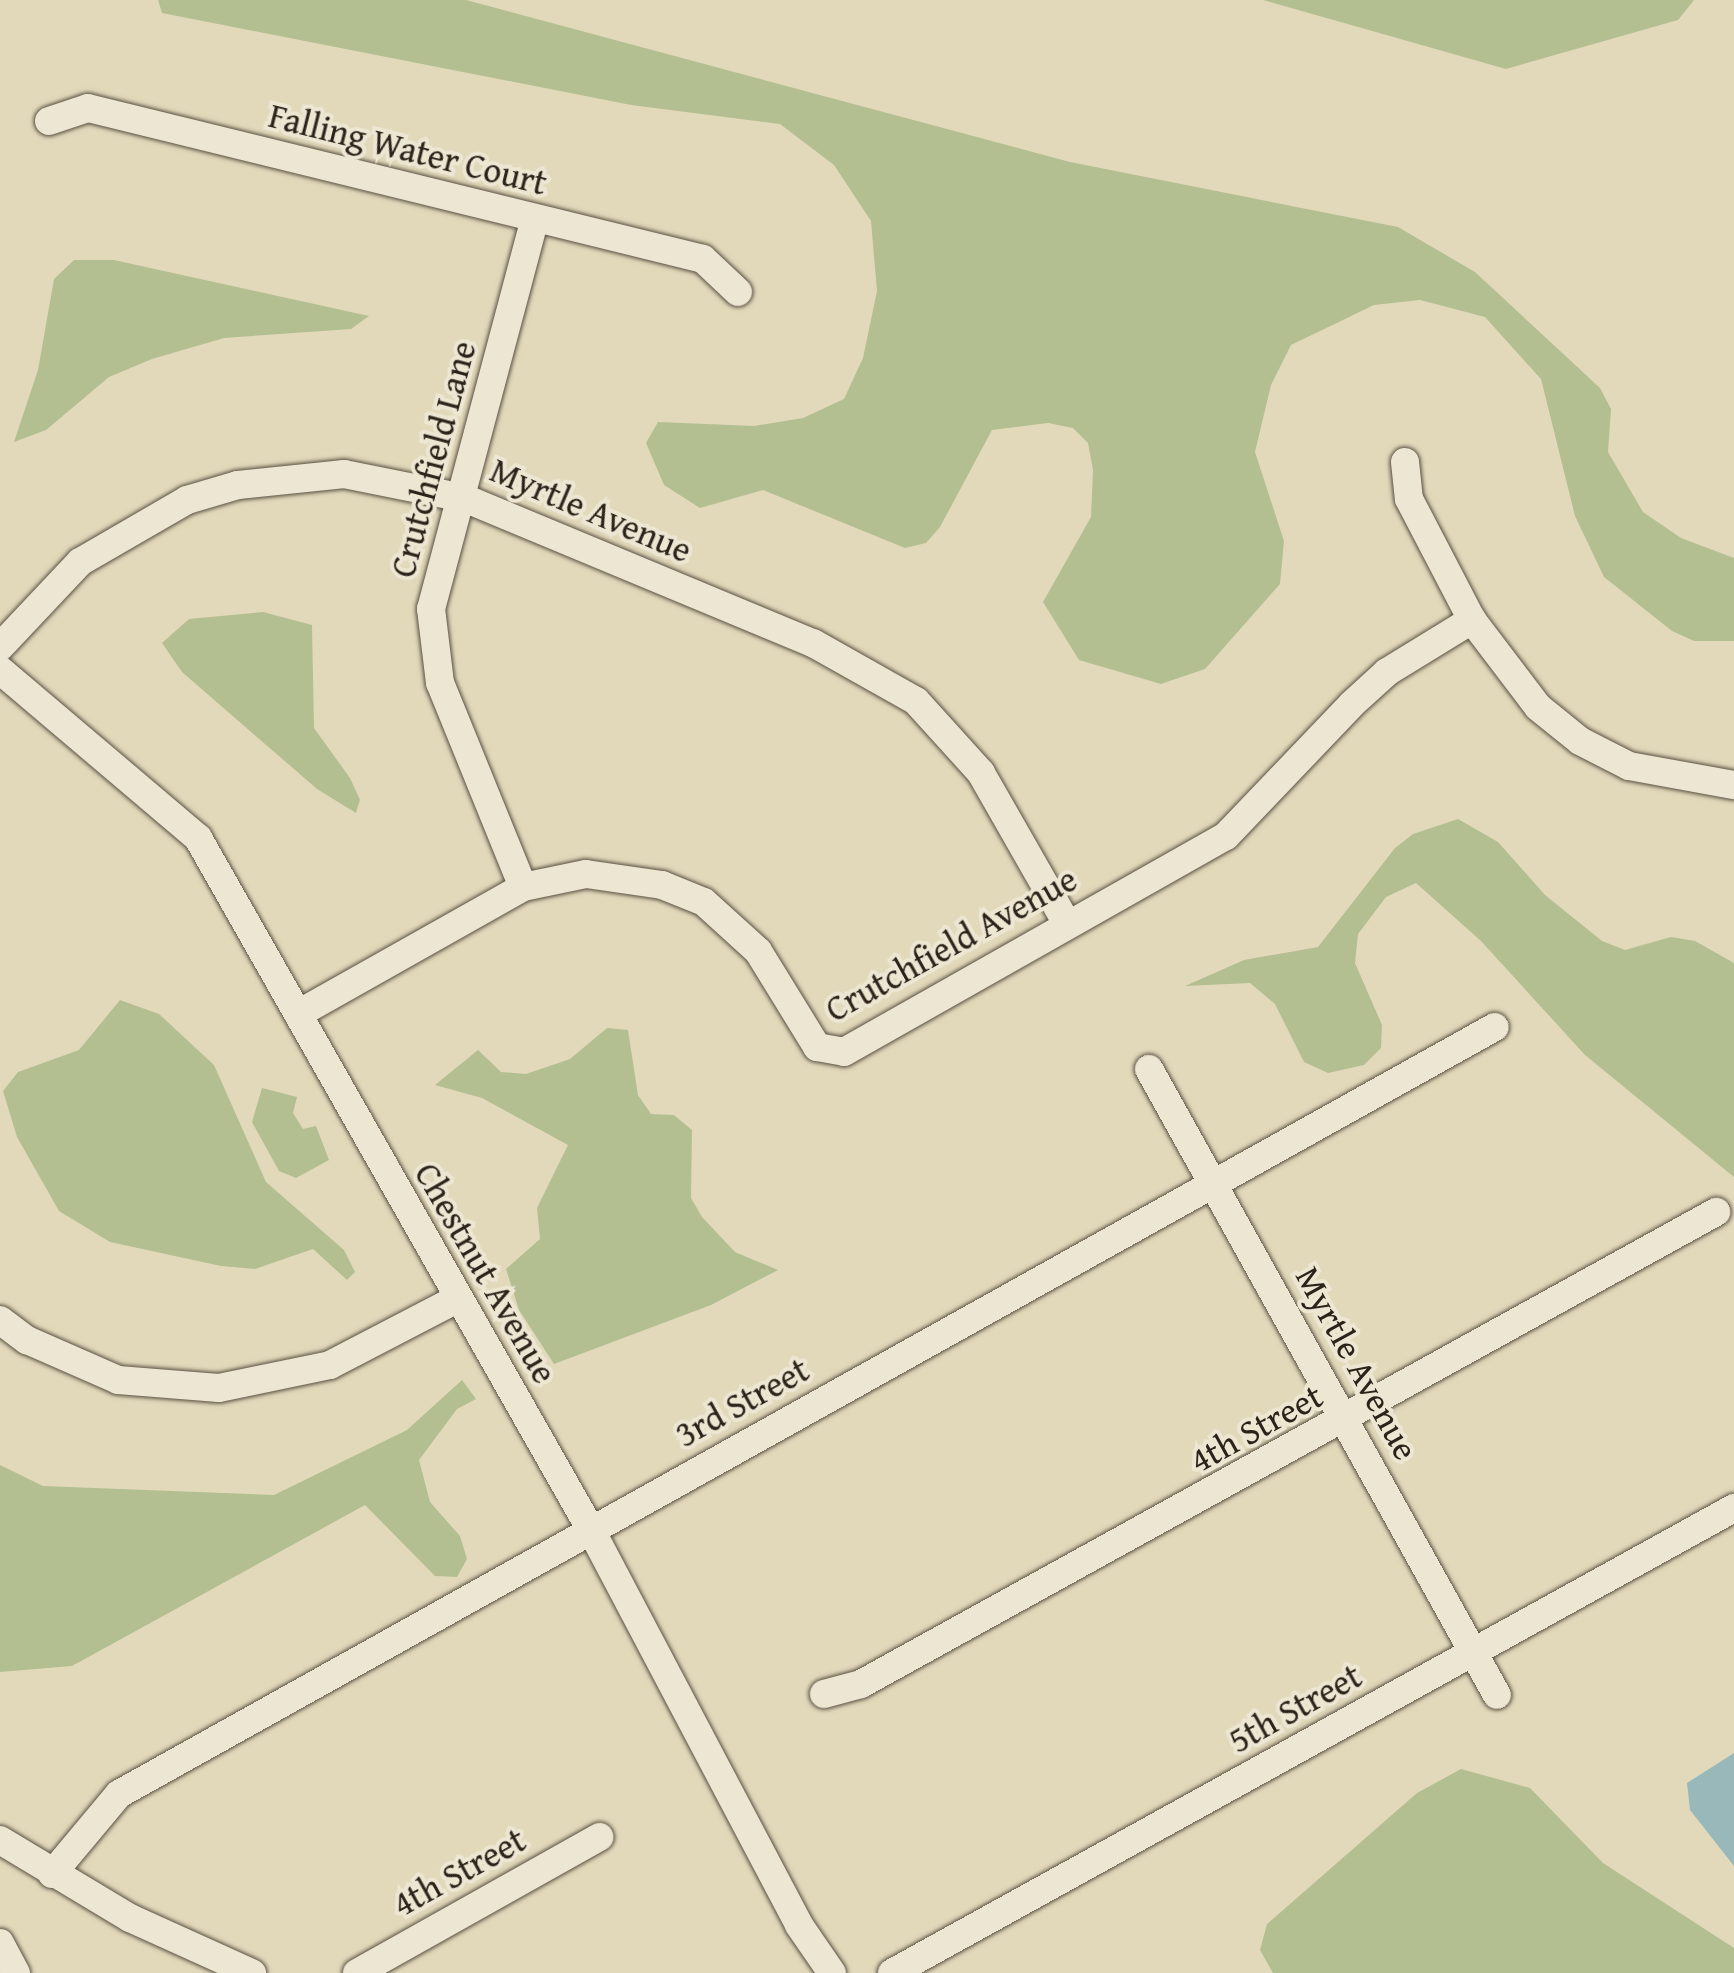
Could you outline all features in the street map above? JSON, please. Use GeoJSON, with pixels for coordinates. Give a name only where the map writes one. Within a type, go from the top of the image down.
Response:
{"type":"FeatureCollection","features":[{"type":"Feature","properties":{"kind":"street","name":"Falling Water Court"},"geometry":{"type":"LineString","coordinates":[[49,121],[88,108],[702,259],[738,292]]}},
{"type":"Feature","properties":{"kind":"street","name":"Crutchfield Lane"},"geometry":{"type":"LineString","coordinates":[[523,886],[440,683],[432,609],[440,561],[464,498],[535,219]]}},
{"type":"Feature","properties":{"kind":"street"},"geometry":{"type":"LineString","coordinates":[[1405,462],[1409,499],[1472,620],[1538,707],[1580,741],[1629,766],[1734,785]]}},
{"type":"Feature","properties":{"kind":"street","name":"Myrtle Avenue"},"geometry":{"type":"LineString","coordinates":[[0,646],[80,562],[187,500],[238,485],[344,474],[464,498],[812,644],[916,701],[980,773],[1067,924]]}},
{"type":"Feature","properties":{"kind":"street","name":"Crutchfield Avenue"},"geometry":{"type":"LineString","coordinates":[[298,1014],[523,886],[606,875],[662,885],[704,902],[758,952],[799,1025],[828,1053],[861,1043],[1226,836],[1387,672],[1472,620]]}},
{"type":"Feature","properties":{"kind":"street","name":"Chestnut Avenue"},"geometry":{"type":"LineString","coordinates":[[0,670],[198,838],[456,1299],[591,1530],[799,1925],[832,1973]]}},
{"type":"Feature","properties":{"kind":"street","name":"3rd Street"},"geometry":{"type":"LineString","coordinates":[[52,1874],[119,1794],[1213,1180],[1494,1027]]}},
{"type":"Feature","properties":{"kind":"street"},"geometry":{"type":"LineString","coordinates":[[817,1079],[828,1053]]}},
{"type":"Feature","properties":{"kind":"street","name":"Myrtle Avenue"},"geometry":{"type":"LineString","coordinates":[[1149,1068],[1497,1695]]}},
{"type":"Feature","properties":{"kind":"street","name":"4th Street"},"geometry":{"type":"LineString","coordinates":[[824,1694],[862,1684],[1346,1421],[1716,1212]]}},
{"type":"Feature","properties":{"kind":"street"},"geometry":{"type":"LineString","coordinates":[[0,1320],[27,1340],[118,1380],[219,1388],[330,1364],[456,1299]]}},
{"type":"Feature","properties":{"kind":"street","name":"5th Street"},"geometry":{"type":"LineString","coordinates":[[892,1973],[1734,1508]]}},
{"type":"Feature","properties":{"kind":"street","name":"4th Street"},"geometry":{"type":"LineString","coordinates":[[357,1973],[599,1837]]}},
{"type":"Feature","properties":{"kind":"street"},"geometry":{"type":"LineString","coordinates":[[0,1840],[52,1874],[252,1973]]}},
{"type":"Feature","properties":{"kind":"street"},"geometry":{"type":"LineString","coordinates":[[0,1943],[16,1973]]}},
{"type":"Feature","properties":{"kind":"green space"},"geometry":{"type":"Polygon","coordinates":[[[158,0],[466,0],[1070,162],[1398,227],[1475,272],[1600,388],[1611,409],[1608,452],[1643,512],[1681,538],[1734,558],[1734,641],[1694,641],[1672,631],[1604,577],[1575,516],[1541,379],[1485,317],[1420,300],[1374,305],[1291,345],[1271,385],[1255,452],[1284,541],[1280,584],[1205,669],[1161,684],[1079,660],[1043,602],[1091,517],[1093,470],[1088,443],[1073,428],[1048,423],[992,430],[940,527],[926,543],[905,548],[763,490],[700,508],[664,485],[646,443],[658,422],[754,426],[803,418],[844,399],[863,358],[877,291],[871,221],[834,165],[780,124],[631,105],[162,13],[158,0]]]}},
{"type":"Feature","properties":{"kind":"green space"},"geometry":{"type":"Polygon","coordinates":[[[1263,0],[1694,0],[1678,20],[1506,69],[1263,0]]]}},
{"type":"Feature","properties":{"kind":"green space"},"geometry":{"type":"Polygon","coordinates":[[[74,260],[114,260],[369,316],[351,329],[224,338],[152,359],[109,377],[46,430],[14,442],[38,370],[54,279],[74,260]]]}},
{"type":"Feature","properties":{"kind":"green space"},"geometry":{"type":"Polygon","coordinates":[[[263,612],[312,625],[314,728],[350,778],[360,800],[356,813],[317,789],[182,672],[162,643],[189,619],[263,612]]]}},
{"type":"Feature","properties":{"kind":"green space"},"geometry":{"type":"Polygon","coordinates":[[[1458,819],[1498,842],[1545,895],[1602,941],[1625,950],[1671,937],[1695,941],[1734,963],[1734,1177],[1585,1055],[1481,941],[1416,883],[1386,897],[1358,934],[1355,963],[1382,1025],[1381,1048],[1364,1065],[1328,1073],[1304,1062],[1275,1004],[1250,983],[1185,986],[1244,960],[1318,947],[1395,848],[1413,834],[1458,819]]]}},
{"type":"Feature","properties":{"kind":"green space"},"geometry":{"type":"Polygon","coordinates":[[[120,1000],[159,1014],[214,1065],[266,1182],[344,1250],[355,1272],[347,1280],[313,1249],[255,1269],[221,1266],[110,1242],[59,1211],[17,1137],[3,1091],[18,1072],[79,1050],[120,1000]]]}},
{"type":"Feature","properties":{"kind":"green space"},"geometry":{"type":"Polygon","coordinates":[[[607,1028],[628,1030],[638,1095],[651,1114],[674,1115],[692,1130],[691,1198],[702,1217],[735,1252],[778,1270],[711,1305],[554,1364],[519,1310],[506,1269],[540,1239],[537,1208],[568,1145],[482,1098],[435,1085],[478,1050],[501,1072],[526,1074],[570,1059],[607,1028]]]}},
{"type":"Feature","properties":{"kind":"green space"},"geometry":{"type":"Polygon","coordinates":[[[262,1088],[297,1097],[293,1113],[303,1129],[316,1126],[329,1160],[296,1178],[279,1171],[252,1122],[262,1088]]]}},
{"type":"Feature","properties":{"kind":"green space"},"geometry":{"type":"Polygon","coordinates":[[[462,1380],[476,1399],[457,1409],[419,1460],[430,1502],[460,1536],[467,1559],[457,1577],[435,1576],[365,1505],[72,1666],[0,1672],[0,1465],[43,1486],[274,1495],[407,1430],[462,1380]]]}},
{"type":"Feature","properties":{"kind":"green space"},"geometry":{"type":"Polygon","coordinates":[[[1461,1769],[1530,1788],[1603,1863],[1734,1948],[1734,1973],[1273,1973],[1260,1950],[1267,1924],[1417,1793],[1461,1769]]]}},
{"type":"Feature","properties":{"kind":"water"},"geometry":{"type":"Polygon","coordinates":[[[1734,1753],[1734,1866],[1690,1810],[1687,1783],[1734,1753]]]}}]}
